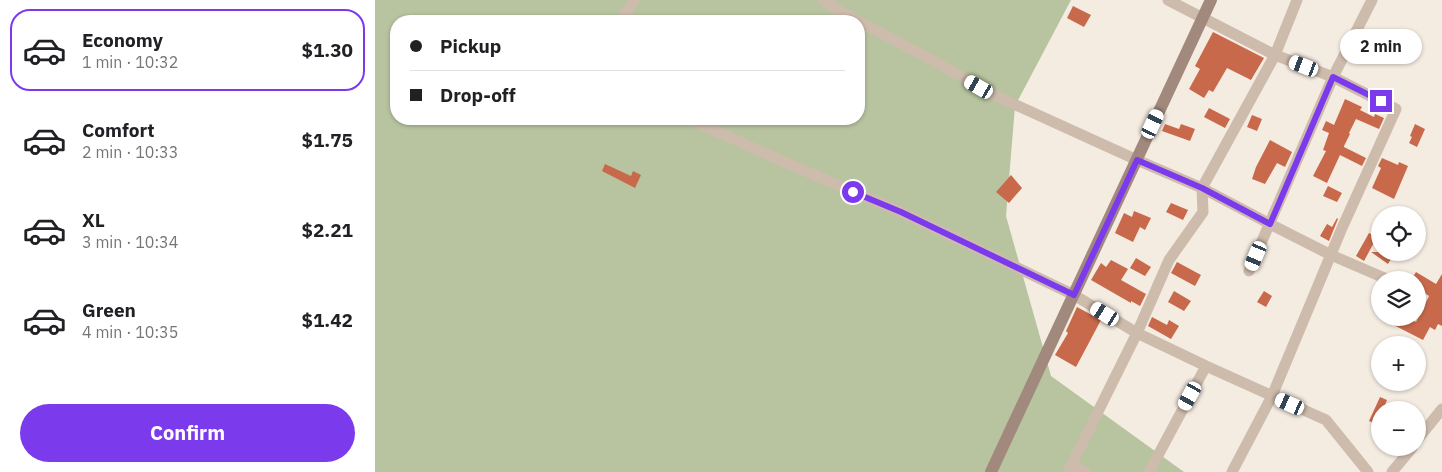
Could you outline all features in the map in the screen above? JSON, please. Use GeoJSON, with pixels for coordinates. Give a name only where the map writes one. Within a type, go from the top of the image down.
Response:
{"type":"FeatureCollection","features":[{"type":"Feature","properties":{"kind":"street"},"geometry":{"type":"LineString","coordinates":[[625,15],[634,0]]}},
{"type":"Feature","properties":{"kind":"street"},"geometry":{"type":"LineString","coordinates":[[823,0],[847,15]]}},
{"type":"Feature","properties":{"kind":"street"},"geometry":{"type":"LineString","coordinates":[[1168,0],[1275,55],[1333,77],[1396,109],[1331,254],[1272,396],[1232,472]]}},
{"type":"Feature","properties":{"kind":"street"},"geometry":{"type":"LineString","coordinates":[[991,472],[1211,0]]}},
{"type":"Feature","properties":{"kind":"street"},"geometry":{"type":"LineString","coordinates":[[1086,472],[1070,469],[1137,333],[1169,260],[1203,212],[1202,188],[1275,55],[1297,0]]}},
{"type":"Feature","properties":{"kind":"street"},"geometry":{"type":"LineString","coordinates":[[1249,271],[1333,77],[1372,0]]}},
{"type":"Feature","properties":{"kind":"street"},"geometry":{"type":"LineString","coordinates":[[865,25],[996,96],[1202,188],[1270,224],[1371,272]]}},
{"type":"Feature","properties":{"kind":"street"},"geometry":{"type":"LineString","coordinates":[[702,125],[901,212],[1074,295],[1137,333],[1326,420],[1368,472]]}},
{"type":"Feature","properties":{"kind":"street"},"geometry":{"type":"LineString","coordinates":[[1149,472],[1206,366]]}},
{"type":"Feature","properties":{"kind":"street"},"geometry":{"type":"LineString","coordinates":[[1426,429],[1442,409]]}},
{"type":"Feature","properties":{"kind":"street"},"geometry":{"type":"LineString","coordinates":[[1392,472],[1405,456]]}},
{"type":"Feature","properties":{"kind":"green space"},"geometry":{"type":"Polygon","coordinates":[[[375,0],[1071,0],[1015,106],[1006,216],[1051,376],[1184,472],[375,472],[375,0]]]}},
{"type":"Feature","properties":{"kind":"building"},"geometry":{"type":"Polygon","coordinates":[[[1073,6],[1091,15],[1084,27],[1067,18],[1073,6]]]}},
{"type":"Feature","properties":{"kind":"building"},"geometry":{"type":"Polygon","coordinates":[[[1213,32],[1264,58],[1251,80],[1227,68],[1213,92],[1209,90],[1204,98],[1189,89],[1200,69],[1195,66],[1213,32]]]}},
{"type":"Feature","properties":{"kind":"building"},"geometry":{"type":"Polygon","coordinates":[[[1366,36],[1380,43],[1383,38],[1393,43],[1387,56],[1362,44],[1366,36]]]}},
{"type":"Feature","properties":{"kind":"building"},"geometry":{"type":"Polygon","coordinates":[[[1345,99],[1362,107],[1360,110],[1374,117],[1375,114],[1384,118],[1379,129],[1356,119],[1344,147],[1366,158],[1362,166],[1340,155],[1327,183],[1313,176],[1326,151],[1323,150],[1329,133],[1322,130],[1326,121],[1334,125],[1345,99]]]}},
{"type":"Feature","properties":{"kind":"building"},"geometry":{"type":"Polygon","coordinates":[[[1209,108],[1230,119],[1225,128],[1204,117],[1209,108]]]}},
{"type":"Feature","properties":{"kind":"building"},"geometry":{"type":"Polygon","coordinates":[[[1252,115],[1262,119],[1257,131],[1247,127],[1252,115]]]}},
{"type":"Feature","properties":{"kind":"building"},"geometry":{"type":"Polygon","coordinates":[[[1165,124],[1179,129],[1181,124],[1195,129],[1190,141],[1162,131],[1165,124]]]}},
{"type":"Feature","properties":{"kind":"building"},"geometry":{"type":"Polygon","coordinates":[[[1415,124],[1425,129],[1417,147],[1409,143],[1415,124]]]}},
{"type":"Feature","properties":{"kind":"building"},"geometry":{"type":"Polygon","coordinates":[[[1270,140],[1292,152],[1285,167],[1277,163],[1265,184],[1252,179],[1270,140]]]}},
{"type":"Feature","properties":{"kind":"building"},"geometry":{"type":"Polygon","coordinates":[[[1382,158],[1398,165],[1399,162],[1408,166],[1394,199],[1372,188],[1381,168],[1378,166],[1382,158]]]}},
{"type":"Feature","properties":{"kind":"building"},"geometry":{"type":"Polygon","coordinates":[[[605,164],[631,176],[633,171],[641,175],[635,188],[602,171],[605,164]]]}},
{"type":"Feature","properties":{"kind":"building"},"geometry":{"type":"Polygon","coordinates":[[[1011,175],[1022,188],[1009,203],[996,192],[1011,175]]]}},
{"type":"Feature","properties":{"kind":"building"},"geometry":{"type":"Polygon","coordinates":[[[1328,186],[1342,193],[1337,202],[1323,196],[1328,186]]]}},
{"type":"Feature","properties":{"kind":"building"},"geometry":{"type":"Polygon","coordinates":[[[1171,203],[1188,210],[1183,220],[1166,212],[1171,203]]]}},
{"type":"Feature","properties":{"kind":"building"},"geometry":{"type":"Polygon","coordinates":[[[1134,211],[1151,218],[1145,230],[1140,227],[1133,242],[1115,233],[1124,213],[1132,217],[1134,211]]]}},
{"type":"Feature","properties":{"kind":"building"},"geometry":{"type":"Polygon","coordinates":[[[1337,218],[1329,241],[1320,236],[1327,224],[1332,227],[1337,218]]]}},
{"type":"Feature","properties":{"kind":"building"},"geometry":{"type":"Polygon","coordinates":[[[1369,233],[1371,234],[1371,248],[1364,261],[1356,256],[1369,233]]]}},
{"type":"Feature","properties":{"kind":"building"},"geometry":{"type":"Polygon","coordinates":[[[1136,258],[1151,267],[1145,276],[1130,268],[1136,258]]]}},
{"type":"Feature","properties":{"kind":"building"},"geometry":{"type":"Polygon","coordinates":[[[1111,260],[1128,269],[1121,280],[1146,294],[1140,306],[1131,301],[1131,303],[1091,280],[1101,263],[1106,267],[1111,260]]]}},
{"type":"Feature","properties":{"kind":"building"},"geometry":{"type":"Polygon","coordinates":[[[1177,262],[1201,275],[1195,286],[1171,273],[1177,262]]]}},
{"type":"Feature","properties":{"kind":"building"},"geometry":{"type":"Polygon","coordinates":[[[1442,274],[1442,326],[1438,324],[1435,330],[1430,327],[1425,336],[1415,336],[1396,326],[1426,326],[1426,302],[1429,296],[1426,294],[1426,278],[1436,284],[1442,274]]]}},
{"type":"Feature","properties":{"kind":"building"},"geometry":{"type":"Polygon","coordinates":[[[1174,291],[1191,301],[1184,311],[1168,302],[1174,291]]]}},
{"type":"Feature","properties":{"kind":"building"},"geometry":{"type":"Polygon","coordinates":[[[1264,291],[1272,296],[1266,307],[1257,302],[1264,291]]]}},
{"type":"Feature","properties":{"kind":"building"},"geometry":{"type":"Polygon","coordinates":[[[1077,307],[1101,320],[1076,367],[1055,355],[1068,333],[1066,331],[1077,307]]]}},
{"type":"Feature","properties":{"kind":"building"},"geometry":{"type":"Polygon","coordinates":[[[1152,317],[1167,325],[1169,320],[1179,326],[1171,339],[1148,326],[1152,317]]]}},
{"type":"Feature","properties":{"kind":"building"},"geometry":{"type":"Polygon","coordinates":[[[1380,397],[1387,400],[1387,401],[1378,401],[1380,397]]]}},
{"type":"Feature","properties":{"kind":"route"},"geometry":{"type":"LineString","coordinates":[[853,192],[901,212],[1074,295],[1137,160],[1202,188],[1270,224],[1333,77],[1381,101]]}}]}
